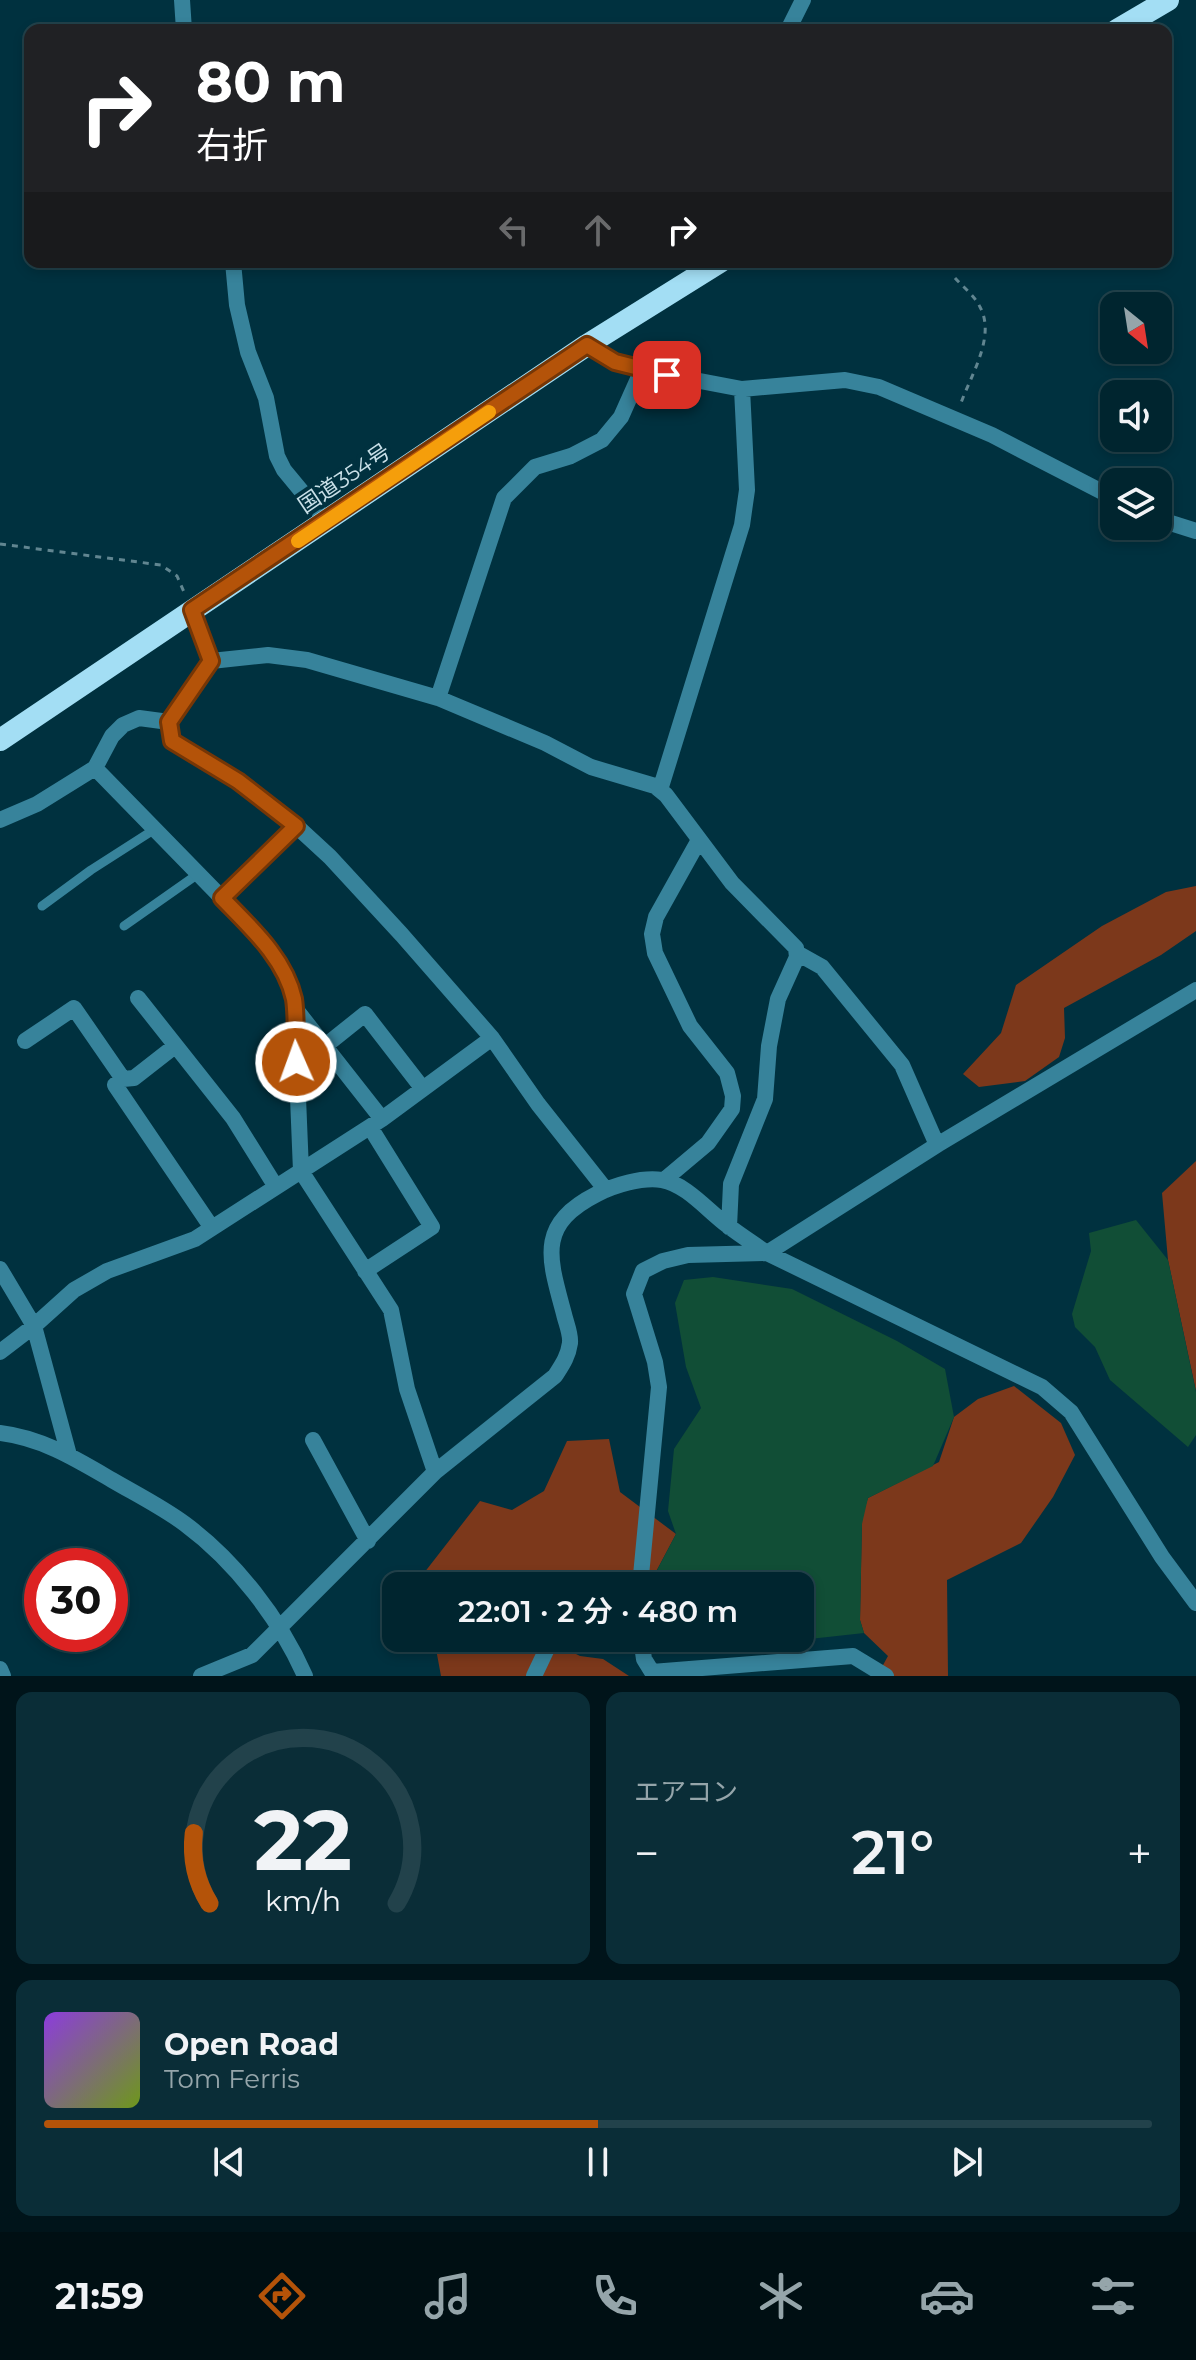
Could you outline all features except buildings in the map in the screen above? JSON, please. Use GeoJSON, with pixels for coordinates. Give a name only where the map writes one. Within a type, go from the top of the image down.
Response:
{"type":"FeatureCollection","features":[{"type":"Feature","properties":{"kind":"highway"},"geometry":{"type":"LineString","coordinates":[[1127,24],[1168,0]]}},
{"type":"Feature","properties":{"kind":"highway","name":"国道354号"},"geometry":{"type":"LineString","coordinates":[[0,740],[587,345],[710,268]]}},
{"type":"Feature","properties":{"kind":"street"},"geometry":{"type":"LineString","coordinates":[[182,0],[184,24]]}},
{"type":"Feature","properties":{"kind":"street"},"geometry":{"type":"LineString","coordinates":[[791,24],[803,0]]}},
{"type":"Feature","properties":{"kind":"street"},"geometry":{"type":"LineString","coordinates":[[234,268],[237,305],[248,352],[266,398],[277,456],[284,470],[327,522]]}},
{"type":"Feature","properties":{"kind":"street"},"geometry":{"type":"LineString","coordinates":[[587,345],[615,362],[642,370],[742,389],[845,380],[879,387],[992,435],[1100,491]]}},
{"type":"Feature","properties":{"kind":"street"},"geometry":{"type":"LineString","coordinates":[[438,698],[504,498],[535,467],[571,456],[602,440],[621,417],[642,370]]}},
{"type":"Feature","properties":{"kind":"street"},"geometry":{"type":"LineString","coordinates":[[660,790],[742,525],[747,490],[742,389]]}},
{"type":"Feature","properties":{"kind":"street"},"geometry":{"type":"LineString","coordinates":[[1172,523],[1196,531]]}},
{"type":"Feature","properties":{"kind":"street"},"geometry":{"type":"LineString","coordinates":[[192,610],[211,661]]}},
{"type":"Feature","properties":{"kind":"street"},"geometry":{"type":"LineString","coordinates":[[606,1190],[538,1104],[492,1038],[330,857],[238,781],[172,741],[169,722],[211,661],[268,655],[307,660],[438,698],[545,743],[591,767],[655,786],[666,795],[732,883],[796,948],[797,953],[778,999],[769,1046],[765,1099],[731,1184],[729,1227]]}},
{"type":"Feature","properties":{"kind":"street"},"geometry":{"type":"LineString","coordinates":[[0,820],[37,804],[95,768],[112,736],[123,725],[139,718],[169,722]]}},
{"type":"Feature","properties":{"kind":"street"},"geometry":{"type":"LineString","coordinates":[[95,768],[257,934],[283,970],[294,1007],[301,1171],[391,1310],[407,1389],[435,1472]]}},
{"type":"Feature","properties":{"kind":"street"},"geometry":{"type":"LineString","coordinates":[[222,898],[296,826]]}},
{"type":"Feature","properties":{"kind":"street"},"geometry":{"type":"LineString","coordinates":[[664,1180],[708,1143],[732,1109],[733,1096],[727,1073],[690,1026],[655,953],[652,934],[656,917],[699,840]]}},
{"type":"Feature","properties":{"kind":"street"},"geometry":{"type":"LineString","coordinates":[[797,953],[822,967],[902,1065],[937,1145]]}},
{"type":"Feature","properties":{"kind":"street"},"geometry":{"type":"LineString","coordinates":[[641,1572],[659,1387],[655,1362],[634,1294],[643,1271],[663,1261],[709,1253],[767,1253],[937,1145],[1196,990]]}},
{"type":"Feature","properties":{"kind":"street"},"geometry":{"type":"LineString","coordinates":[[138,998],[233,1118],[276,1187]]}},
{"type":"Feature","properties":{"kind":"street"},"geometry":{"type":"LineString","coordinates":[[294,1007],[325,1046],[376,1123],[432,1227],[365,1271]]}},
{"type":"Feature","properties":{"kind":"street"},"geometry":{"type":"LineString","coordinates":[[25,1041],[74,1008],[123,1079]]}},
{"type":"Feature","properties":{"kind":"street"},"geometry":{"type":"LineString","coordinates":[[325,1046],[365,1014],[423,1089]]}},
{"type":"Feature","properties":{"kind":"street"},"geometry":{"type":"LineString","coordinates":[[0,1352],[74,1290],[107,1271],[195,1239],[376,1123],[492,1038]]}},
{"type":"Feature","properties":{"kind":"street"},"geometry":{"type":"LineString","coordinates":[[175,1046],[134,1078],[123,1079],[115,1085],[212,1228]]}},
{"type":"Feature","properties":{"kind":"street"},"geometry":{"type":"LineString","coordinates":[[201,1676],[252,1655],[435,1472],[555,1376],[567,1359],[571,1339],[550,1263],[552,1241],[560,1222],[576,1205],[606,1190],[643,1179],[664,1180],[679,1187],[767,1253],[1042,1387],[1071,1412],[1162,1557],[1196,1603]]}},
{"type":"Feature","properties":{"kind":"street"},"geometry":{"type":"LineString","coordinates":[[0,1269],[34,1326],[69,1455]]}},
{"type":"Feature","properties":{"kind":"street"},"geometry":{"type":"LineString","coordinates":[[0,1433],[42,1442],[69,1455],[184,1523],[243,1579],[293,1649],[305,1676]]}},
{"type":"Feature","properties":{"kind":"street"},"geometry":{"type":"LineString","coordinates":[[313,1440],[368,1541]]}},
{"type":"Feature","properties":{"kind":"street"},"geometry":{"type":"LineString","coordinates":[[534,1676],[545,1652]]}},
{"type":"Feature","properties":{"kind":"street"},"geometry":{"type":"LineString","coordinates":[[643,1652],[654,1674],[853,1656],[886,1676]]}},
{"type":"Feature","properties":{"kind":"street"},"geometry":{"type":"LineString","coordinates":[[0,1669],[3,1676]]}},
{"type":"Feature","properties":{"kind":"lane"},"geometry":{"type":"LineString","coordinates":[[42,906],[155,829]]}},
{"type":"Feature","properties":{"kind":"lane"},"geometry":{"type":"LineString","coordinates":[[124,926],[198,874]]}},
{"type":"Feature","properties":{"kind":"path"},"geometry":{"type":"LineString","coordinates":[[955,278],[980,305],[986,335],[955,419]]}},
{"type":"Feature","properties":{"kind":"path"},"geometry":{"type":"LineString","coordinates":[[0,544],[161,565],[177,576],[192,610]]}},
{"type":"Feature","properties":{"kind":"shaded area"},"geometry":{"type":"Polygon","coordinates":[[[1196,886],[1196,931],[1161,955],[1064,1008],[1065,1038],[1059,1057],[1025,1081],[979,1087],[963,1074],[1001,1033],[1016,985],[1102,926],[1166,892],[1196,886]]]}},
{"type":"Feature","properties":{"kind":"shaded area"},"geometry":{"type":"Polygon","coordinates":[[[1196,1161],[1196,1391],[1168,1260],[1162,1193],[1196,1161]]]}},
{"type":"Feature","properties":{"kind":"shaded area"},"geometry":{"type":"Polygon","coordinates":[[[1136,1220],[1168,1260],[1196,1392],[1196,1435],[1188,1447],[1110,1380],[1095,1347],[1075,1327],[1072,1314],[1091,1251],[1089,1233],[1136,1220]]]}},
{"type":"Feature","properties":{"kind":"shaded area"},"geometry":{"type":"Polygon","coordinates":[[[713,1277],[792,1289],[897,1341],[945,1369],[954,1417],[933,1466],[868,1498],[862,1524],[860,1620],[864,1633],[814,1638],[814,1572],[656,1572],[676,1534],[668,1511],[674,1449],[701,1408],[686,1367],[675,1303],[684,1280],[713,1277]]]}},
{"type":"Feature","properties":{"kind":"shaded area"},"geometry":{"type":"Polygon","coordinates":[[[1014,1386],[1061,1423],[1075,1455],[1053,1497],[1021,1543],[947,1580],[948,1676],[877,1676],[888,1656],[864,1633],[860,1620],[862,1516],[868,1498],[939,1462],[954,1417],[978,1399],[1014,1386]]]}},
{"type":"Feature","properties":{"kind":"shaded area"},"geometry":{"type":"Polygon","coordinates":[[[609,1439],[620,1492],[676,1534],[656,1572],[425,1572],[480,1501],[512,1510],[544,1491],[567,1441],[609,1439]]]}},
{"type":"Feature","properties":{"kind":"shaded area"},"geometry":{"type":"Polygon","coordinates":[[[437,1652],[572,1652],[603,1659],[629,1676],[441,1676],[437,1652]]]}},
{"type":"Feature","properties":{"kind":"slow traffic"},"geometry":{"type":"LineString","coordinates":[[298,541],[489,412]]}},
{"type":"Feature","properties":{"kind":"route"},"geometry":{"type":"LineString","coordinates":[[296,1062],[294,999],[283,970],[257,934],[222,898],[296,826],[238,781],[172,741],[169,722],[211,661],[192,610],[587,345],[615,362],[667,375]]}}]}
